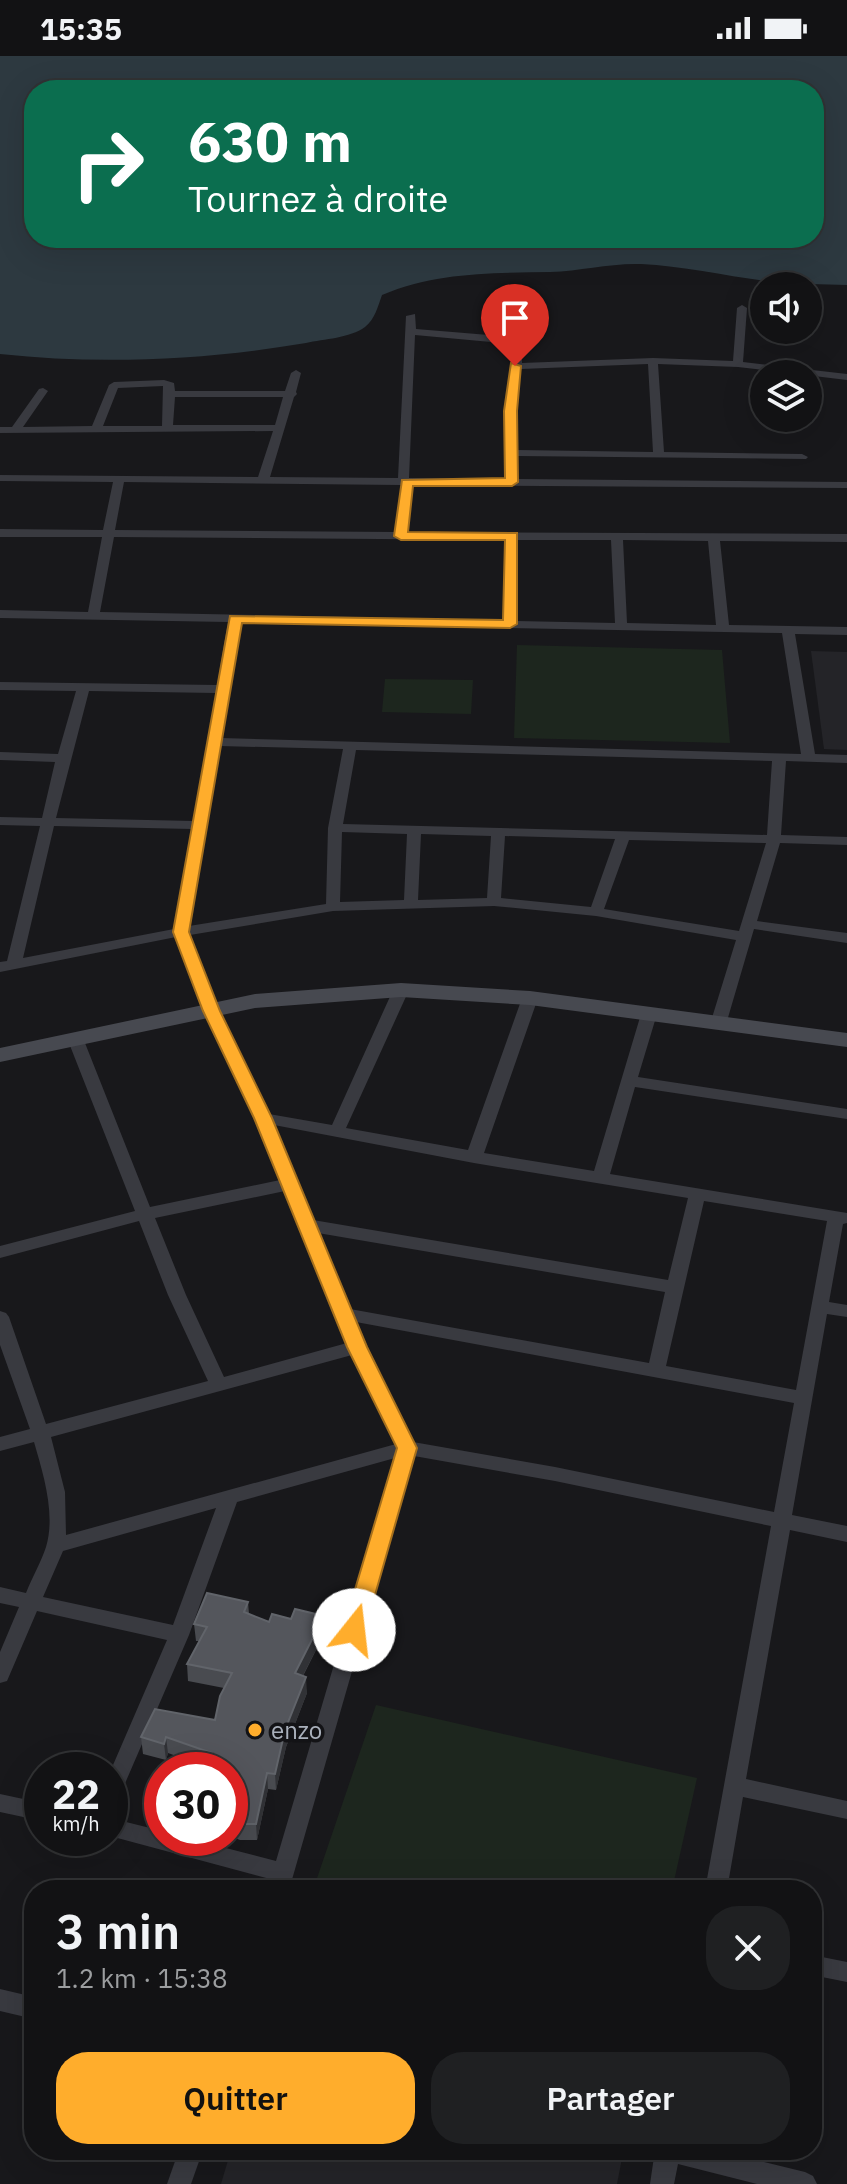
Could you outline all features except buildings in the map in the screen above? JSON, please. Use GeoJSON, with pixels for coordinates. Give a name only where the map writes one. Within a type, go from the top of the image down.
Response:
{"type":"FeatureCollection","features":[{"type":"Feature","properties":{"kind":"main road"},"geometry":{"type":"LineString","coordinates":[[0,1055],[255,1001],[401,990],[530,998],[847,1040]]}},
{"type":"Feature","properties":{"kind":"street"},"geometry":{"type":"LineString","coordinates":[[512,482],[518,301]]}},
{"type":"Feature","properties":{"kind":"street"},"geometry":{"type":"LineString","coordinates":[[738,364],[742,308]]}},
{"type":"Feature","properties":{"kind":"street"},"geometry":{"type":"LineString","coordinates":[[401,536],[411,316]]}},
{"type":"Feature","properties":{"kind":"street"},"geometry":{"type":"LineString","coordinates":[[409,331],[519,341]]}},
{"type":"Feature","properties":{"kind":"street"},"geometry":{"type":"LineString","coordinates":[[515,366],[653,361],[738,364],[847,377]]}},
{"type":"Feature","properties":{"kind":"street"},"geometry":{"type":"LineString","coordinates":[[653,361],[659,454]]}},
{"type":"Feature","properties":{"kind":"street"},"geometry":{"type":"LineString","coordinates":[[263,480],[296,373]]}},
{"type":"Feature","properties":{"kind":"street"},"geometry":{"type":"LineString","coordinates":[[96,429],[114,385],[168,384],[167,429]]}},
{"type":"Feature","properties":{"kind":"street"},"geometry":{"type":"LineString","coordinates":[[15,430],[43,391]]}},
{"type":"Feature","properties":{"kind":"street"},"geometry":{"type":"LineString","coordinates":[[168,394],[292,394]]}},
{"type":"Feature","properties":{"kind":"street"},"geometry":{"type":"LineString","coordinates":[[0,430],[279,428]]}},
{"type":"Feature","properties":{"kind":"street"},"geometry":{"type":"LineString","coordinates":[[511,453],[802,457]]}},
{"type":"Feature","properties":{"kind":"street"},"geometry":{"type":"LineString","coordinates":[[0,478],[847,485]]}},
{"type":"Feature","properties":{"kind":"street"},"geometry":{"type":"LineString","coordinates":[[93,616],[119,479]]}},
{"type":"Feature","properties":{"kind":"street"},"geometry":{"type":"LineString","coordinates":[[0,533],[847,538]]}},
{"type":"Feature","properties":{"kind":"street"},"geometry":{"type":"LineString","coordinates":[[510,624],[512,536]]}},
{"type":"Feature","properties":{"kind":"street"},"geometry":{"type":"LineString","coordinates":[[617,537],[621,626]]}},
{"type":"Feature","properties":{"kind":"street"},"geometry":{"type":"LineString","coordinates":[[714,537],[723,629]]}},
{"type":"Feature","properties":{"kind":"street"},"geometry":{"type":"LineString","coordinates":[[0,614],[847,631]]}},
{"type":"Feature","properties":{"kind":"street"},"geometry":{"type":"LineString","coordinates":[[235,619],[181,932],[212,1011],[263,1118],[357,1347],[407,1448],[281,1880]]}},
{"type":"Feature","properties":{"kind":"street"},"geometry":{"type":"LineString","coordinates":[[788,631],[809,759]]}},
{"type":"Feature","properties":{"kind":"street"},"geometry":{"type":"LineString","coordinates":[[0,686],[222,689]]}},
{"type":"Feature","properties":{"kind":"street"},"geometry":{"type":"LineString","coordinates":[[84,687],[63,758],[50,822],[7,966],[181,932],[333,907],[494,902],[847,938]]}},
{"type":"Feature","properties":{"kind":"street"},"geometry":{"type":"LineString","coordinates":[[213,742],[847,759]]}},
{"type":"Feature","properties":{"kind":"street"},"geometry":{"type":"LineString","coordinates":[[333,907],[335,828],[350,746]]}},
{"type":"Feature","properties":{"kind":"street"},"geometry":{"type":"LineString","coordinates":[[0,756],[63,758]]}},
{"type":"Feature","properties":{"kind":"street"},"geometry":{"type":"LineString","coordinates":[[719,1021],[774,839],[779,759]]}},
{"type":"Feature","properties":{"kind":"street"},"geometry":{"type":"LineString","coordinates":[[0,821],[198,825]]}},
{"type":"Feature","properties":{"kind":"street"},"geometry":{"type":"LineString","coordinates":[[335,828],[847,841]]}},
{"type":"Feature","properties":{"kind":"street"},"geometry":{"type":"LineString","coordinates":[[411,905],[414,831]]}},
{"type":"Feature","properties":{"kind":"street"},"geometry":{"type":"LineString","coordinates":[[494,902],[498,833]]}},
{"type":"Feature","properties":{"kind":"street"},"geometry":{"type":"LineString","coordinates":[[596,912],[623,836]]}},
{"type":"Feature","properties":{"kind":"street"},"geometry":{"type":"LineString","coordinates":[[337,1131],[401,990]]}},
{"type":"Feature","properties":{"kind":"street"},"geometry":{"type":"LineString","coordinates":[[474,1157],[530,998]]}},
{"type":"Feature","properties":{"kind":"street"},"geometry":{"type":"LineString","coordinates":[[600,1178],[649,1014]]}},
{"type":"Feature","properties":{"kind":"street"},"geometry":{"type":"LineString","coordinates":[[75,1038],[177,1295],[218,1384]]}},
{"type":"Feature","properties":{"kind":"street"},"geometry":{"type":"LineString","coordinates":[[629,1081],[847,1114]]}},
{"type":"Feature","properties":{"kind":"street"},"geometry":{"type":"LineString","coordinates":[[263,1118],[474,1157],[842,1217],[822,1307],[718,1880]]}},
{"type":"Feature","properties":{"kind":"street"},"geometry":{"type":"LineString","coordinates":[[0,1252],[144,1214],[289,1184]]}},
{"type":"Feature","properties":{"kind":"street"},"geometry":{"type":"LineString","coordinates":[[656,1370],[697,1194]]}},
{"type":"Feature","properties":{"kind":"street"},"geometry":{"type":"LineString","coordinates":[[308,1225],[677,1288]]}},
{"type":"Feature","properties":{"kind":"street"},"geometry":{"type":"LineString","coordinates":[[822,1307],[847,1311]]}},
{"type":"Feature","properties":{"kind":"street"},"geometry":{"type":"LineString","coordinates":[[344,1314],[805,1398]]}},
{"type":"Feature","properties":{"kind":"street"},"geometry":{"type":"LineString","coordinates":[[0,1317],[38,1433],[57,1500],[60,1524],[56,1545],[0,1675]]}},
{"type":"Feature","properties":{"kind":"street"},"geometry":{"type":"LineString","coordinates":[[0,1444],[357,1347]]}},
{"type":"Feature","properties":{"kind":"street"},"geometry":{"type":"LineString","coordinates":[[56,1545],[407,1448],[555,1474],[847,1534]]}},
{"type":"Feature","properties":{"kind":"street"},"geometry":{"type":"LineString","coordinates":[[128,1754],[179,1635],[229,1499]]}},
{"type":"Feature","properties":{"kind":"street"},"geometry":{"type":"LineString","coordinates":[[0,1595],[179,1635]]}},
{"type":"Feature","properties":{"kind":"street"},"geometry":{"type":"LineString","coordinates":[[735,1786],[847,1810]]}},
{"type":"Feature","properties":{"kind":"street"},"geometry":{"type":"LineString","coordinates":[[0,1803],[24,1808]]}},
{"type":"Feature","properties":{"kind":"street"},"geometry":{"type":"LineString","coordinates":[[128,1833],[262,1880]]}},
{"type":"Feature","properties":{"kind":"street"},"geometry":{"type":"LineString","coordinates":[[822,1967],[847,1972]]}},
{"type":"Feature","properties":{"kind":"street"},"geometry":{"type":"LineString","coordinates":[[0,2000],[24,2006]]}},
{"type":"Feature","properties":{"kind":"street"},"geometry":{"type":"LineString","coordinates":[[179,2184],[187,2160]]}},
{"type":"Feature","properties":{"kind":"street"},"geometry":{"type":"LineString","coordinates":[[662,2184],[666,2160]]}},
{"type":"Feature","properties":{"kind":"street"},"geometry":{"type":"LineString","coordinates":[[708,2160],[805,2184]]}},
{"type":"Feature","properties":{"kind":"shaded area"},"geometry":{"type":"Polygon","coordinates":[[[0,56],[847,56],[847,285],[822,284],[822,272],[750,272],[750,278],[641,264],[465,275],[402,287],[382,295],[368,324],[344,336],[192,357],[77,359],[0,354],[0,56]]]}},
{"type":"Feature","properties":{"kind":"shaded area"},"geometry":{"type":"Polygon","coordinates":[[[517,645],[722,650],[730,743],[514,738],[517,645]]]}},
{"type":"Feature","properties":{"kind":"shaded area"},"geometry":{"type":"Polygon","coordinates":[[[811,651],[847,652],[847,750],[824,749],[811,651]]]}},
{"type":"Feature","properties":{"kind":"shaded area"},"geometry":{"type":"Polygon","coordinates":[[[385,679],[473,680],[471,714],[382,712],[385,679]]]}},
{"type":"Feature","properties":{"kind":"shaded area"},"geometry":{"type":"Polygon","coordinates":[[[376,1705],[697,1778],[674,1880],[316,1880],[376,1705]]]}},
{"type":"Feature","properties":{"kind":"shaded area"},"geometry":{"type":"Polygon","coordinates":[[[228,2160],[622,2160],[617,2184],[221,2184],[228,2160]]]}},
{"type":"Feature","properties":{"kind":"place","name":"enzo"},"geometry":{"type":"Point","coordinates":[255,1730]}},
{"type":"Feature","properties":{"kind":"route"},"geometry":{"type":"LineString","coordinates":[[354,1630],[407,1448],[357,1347],[263,1118],[212,1011],[181,932],[235,619],[510,624],[512,536],[401,536],[407,482],[512,482],[511,411],[515,366]]}}]}
